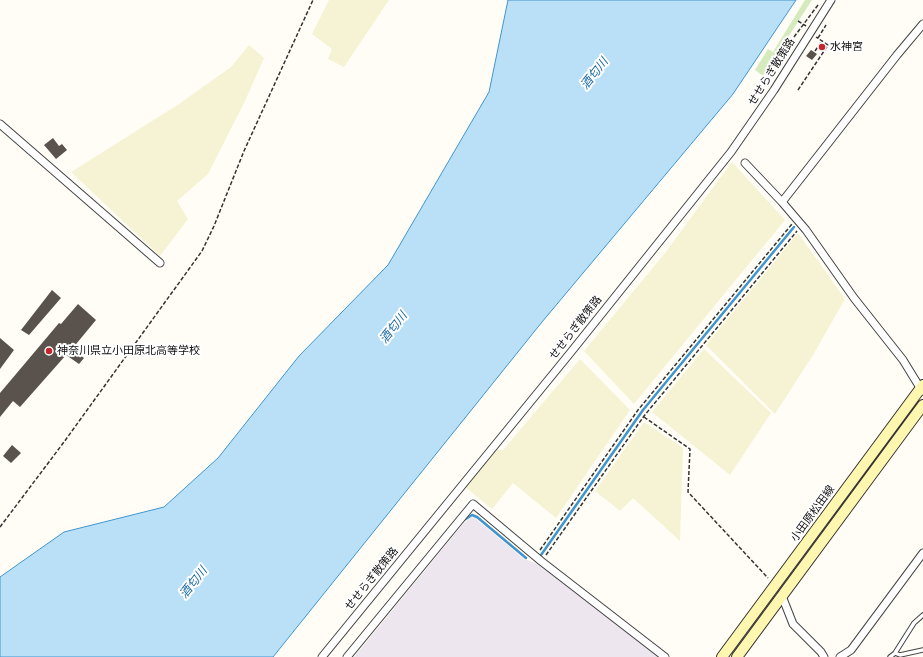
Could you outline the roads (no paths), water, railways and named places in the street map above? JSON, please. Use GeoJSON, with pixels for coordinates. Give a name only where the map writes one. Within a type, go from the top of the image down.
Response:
{"type":"FeatureCollection","features":[{"type":"Feature","properties":{"kind":"main road","name":"小田原松田線"},"geometry":{"type":"LineString","coordinates":[[722,657],[922,388]]}},
{"type":"Feature","properties":{"kind":"main road"},"geometry":{"type":"LineString","coordinates":[[737,657],[923,405]]}},
{"type":"Feature","properties":{"kind":"street","name":"せせらぎ散策路"},"geometry":{"type":"LineString","coordinates":[[322,657],[571,352],[731,152],[770,96],[831,0]]}},
{"type":"Feature","properties":{"kind":"street"},"geometry":{"type":"LineString","coordinates":[[782,202],[897,54],[923,24]]}},
{"type":"Feature","properties":{"kind":"street"},"geometry":{"type":"LineString","coordinates":[[0,124],[160,263]]}},
{"type":"Feature","properties":{"kind":"street"},"geometry":{"type":"LineString","coordinates":[[745,163],[799,222],[854,298],[903,360],[922,388]]}},
{"type":"Feature","properties":{"kind":"street"},"geometry":{"type":"LineString","coordinates":[[347,657],[472,504],[538,559],[665,657]]}},
{"type":"Feature","properties":{"kind":"street"},"geometry":{"type":"LineString","coordinates":[[840,657],[851,650],[923,553]]}},
{"type":"Feature","properties":{"kind":"street"},"geometry":{"type":"LineString","coordinates":[[782,596],[792,624],[821,652],[824,657]]}},
{"type":"Feature","properties":{"kind":"lane"},"geometry":{"type":"LineString","coordinates":[[890,657],[895,653],[914,624],[923,615]]}},
{"type":"Feature","properties":{"kind":"lane"},"geometry":{"type":"LineString","coordinates":[[895,653],[900,656],[923,650]]}},
{"type":"Feature","properties":{"kind":"water","name":"酒匂川"},"geometry":{"type":"Polygon","coordinates":[[[508,0],[796,0],[733,94],[542,322],[273,657],[0,657],[0,577],[64,532],[164,507],[218,458],[299,356],[388,265],[489,92],[508,0]]]}},
{"type":"Feature","properties":{"kind":"waterway"},"geometry":{"type":"LineString","coordinates":[[541,555],[643,410],[794,227]]}},
{"type":"Feature","properties":{"kind":"waterway"},"geometry":{"type":"LineString","coordinates":[[464,520],[472,515],[477,517],[526,558]]}},
{"type":"Feature","properties":{"kind":"place","name":"水神宮"},"geometry":{"type":"Point","coordinates":[822,47]}},
{"type":"Feature","properties":{"kind":"place","name":"神奈川県立小田原北高等学校"},"geometry":{"type":"Point","coordinates":[49,351]}}]}
